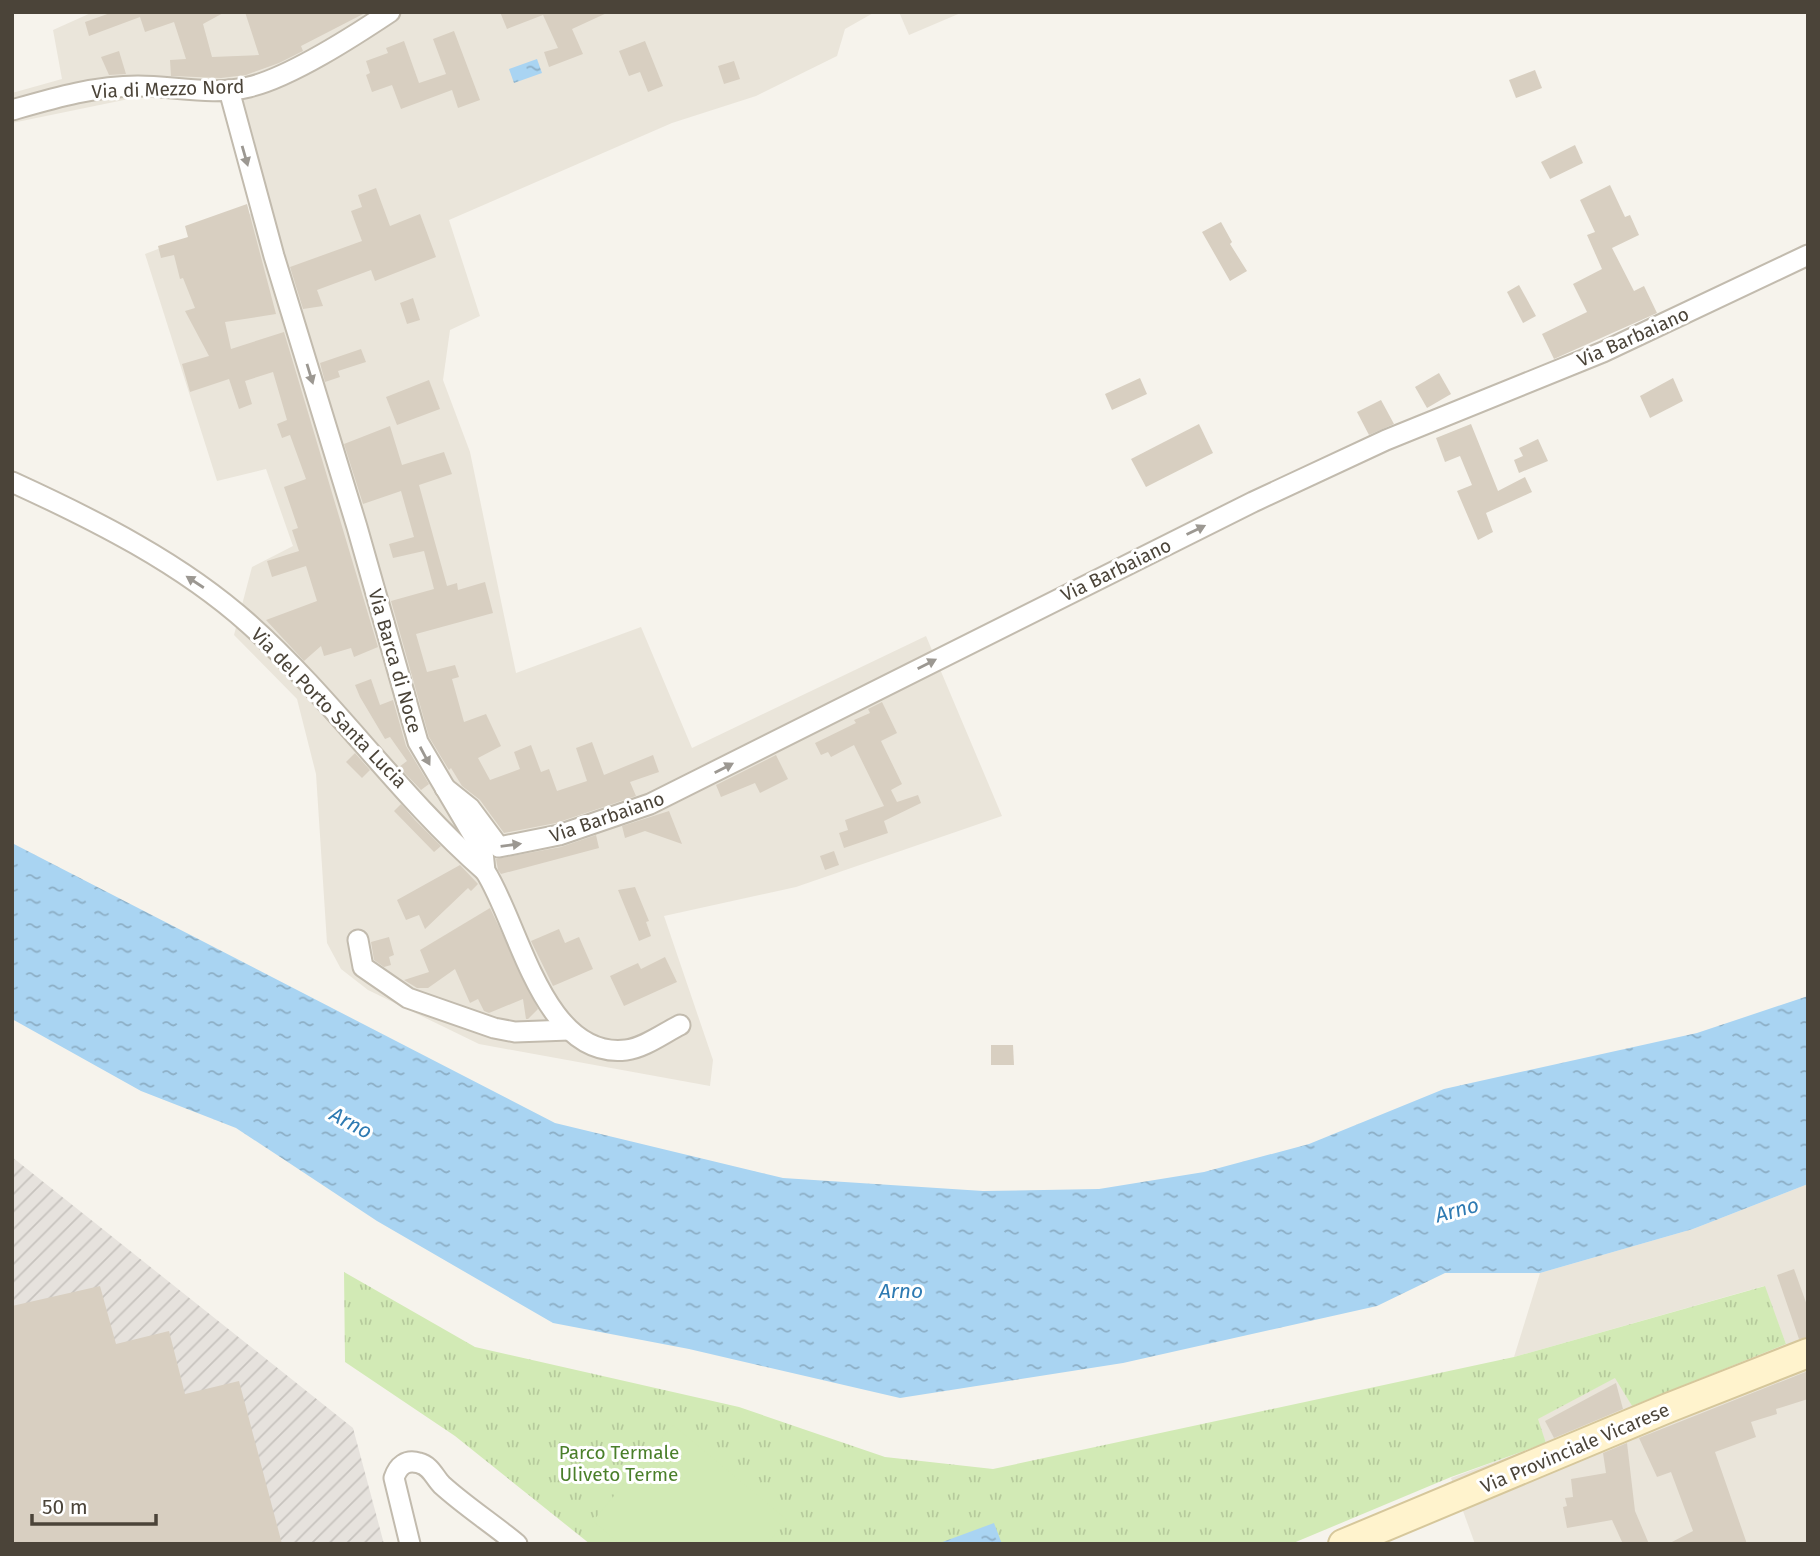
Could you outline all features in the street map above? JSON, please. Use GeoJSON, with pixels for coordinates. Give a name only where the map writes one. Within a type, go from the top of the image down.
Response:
{"type":"FeatureCollection","features":[{"type":"Feature","properties":{"kind":"main road","name":"Via Provinciale Vicarese"},"geometry":{"type":"LineString","coordinates":[[1343,1544],[1668,1408],[1808,1353]]}},
{"type":"Feature","properties":{"kind":"street","name":"Via di Mezzo Nord"},"geometry":{"type":"LineString","coordinates":[[12,110],[72,93],[112,86],[229,90],[263,83],[390,12]]}},
{"type":"Feature","properties":{"kind":"street","name":"Via Barca di Noce"},"geometry":{"type":"LineString","coordinates":[[229,90],[270,243],[357,527],[418,742],[483,852],[485,871],[545,1002],[569,1030]]}},
{"type":"Feature","properties":{"kind":"street","name":"Via Barbaiano"},"geometry":{"type":"LineString","coordinates":[[445,788],[470,808],[499,847],[559,835],[650,804],[1254,502],[1386,440],[1603,352],[1808,256]]}},
{"type":"Feature","properties":{"kind":"street","name":"Via del Porto Santa Lucia"},"geometry":{"type":"LineString","coordinates":[[12,482],[152,554],[206,589],[249,624],[301,674],[358,739],[485,871]]}},
{"type":"Feature","properties":{"kind":"street"},"geometry":{"type":"LineString","coordinates":[[358,940],[363,967],[393,990],[408,998],[503,1031],[569,1030],[596,1046],[627,1050],[680,1025]]}},
{"type":"Feature","properties":{"kind":"street"},"geometry":{"type":"LineString","coordinates":[[410,1544],[394,1478],[396,1470],[408,1462],[417,1462],[430,1468],[440,1483],[517,1544]]}},
{"type":"Feature","properties":{"kind":"shaded area"},"geometry":{"type":"Polygon","coordinates":[[[93,12],[875,12],[845,29],[837,56],[756,96],[672,123],[449,220],[480,316],[450,330],[443,380],[470,452],[516,673],[641,627],[692,748],[926,636],[1002,816],[796,887],[664,916],[713,1060],[710,1086],[479,1044],[368,990],[341,969],[327,943],[316,774],[297,699],[234,635],[252,567],[293,546],[266,469],[217,481],[145,254],[252,213],[228,104],[153,94],[12,123],[12,93],[62,79],[53,30],[93,12]]]}},
{"type":"Feature","properties":{"kind":"shaded area"},"geometry":{"type":"Polygon","coordinates":[[[899,12],[963,12],[909,35],[899,12]]]}},
{"type":"Feature","properties":{"kind":"shaded area"},"geometry":{"type":"Polygon","coordinates":[[[12,1157],[353,1428],[384,1544],[12,1544],[12,1157]]]}},
{"type":"Feature","properties":{"kind":"shaded area"},"geometry":{"type":"Polygon","coordinates":[[[1808,1184],[1808,1544],[1475,1544],[1451,1478],[1546,1443],[1537,1419],[1616,1377],[1632,1406],[1786,1344],[1764,1286],[1514,1357],[1540,1273],[1693,1229],[1808,1184]]]}},
{"type":"Feature","properties":{"kind":"green space","name":"Parco Termale Uliveto Terme"},"geometry":{"type":"Polygon","coordinates":[[[344,1272],[475,1347],[739,1407],[885,1457],[993,1469],[1514,1357],[1765,1286],[1786,1344],[1632,1406],[1615,1378],[1538,1419],[1546,1443],[1451,1477],[1291,1544],[590,1544],[455,1436],[345,1362],[344,1272]]]}},
{"type":"Feature","properties":{"kind":"green space"},"geometry":{"type":"Polygon","coordinates":[[[673,1425],[787,1520],[767,1544],[620,1544],[593,1521],[673,1425]]]}},
{"type":"Feature","properties":{"kind":"water"},"geometry":{"type":"Polygon","coordinates":[[[537,59],[542,73],[514,83],[509,69],[537,59]]]}},
{"type":"Feature","properties":{"kind":"water","name":"Arno"},"geometry":{"type":"Polygon","coordinates":[[[12,843],[555,1123],[783,1178],[983,1191],[1099,1189],[1204,1172],[1309,1144],[1444,1089],[1697,1033],[1808,996],[1808,1184],[1693,1229],[1540,1273],[1445,1273],[1377,1306],[1123,1363],[900,1398],[689,1349],[553,1323],[377,1221],[236,1128],[141,1091],[12,1019],[12,843]]]}},
{"type":"Feature","properties":{"kind":"water"},"geometry":{"type":"Polygon","coordinates":[[[994,1523],[1002,1544],[937,1544],[994,1523]]]}},
{"type":"Feature","properties":{"kind":"building"},"geometry":{"type":"Polygon","coordinates":[[[113,12],[225,12],[203,24],[212,57],[259,55],[245,12],[367,12],[301,46],[303,51],[279,63],[246,75],[221,78],[171,76],[170,60],[186,59],[174,22],[145,32],[140,17],[89,36],[85,22],[113,12]]]}},
{"type":"Feature","properties":{"kind":"building"},"geometry":{"type":"Polygon","coordinates":[[[500,12],[609,12],[572,29],[583,54],[549,67],[544,52],[558,48],[543,15],[507,29],[500,12]]]}},
{"type":"Feature","properties":{"kind":"building"},"geometry":{"type":"Polygon","coordinates":[[[454,31],[480,100],[458,108],[452,90],[401,109],[392,85],[372,92],[366,75],[370,73],[366,61],[388,53],[386,48],[404,41],[419,83],[446,74],[433,39],[454,31]]]}},
{"type":"Feature","properties":{"kind":"building"},"geometry":{"type":"Polygon","coordinates":[[[645,41],[663,86],[648,92],[640,72],[629,76],[619,51],[645,41]]]}},
{"type":"Feature","properties":{"kind":"building"},"geometry":{"type":"Polygon","coordinates":[[[119,51],[126,74],[109,75],[101,57],[119,51]]]}},
{"type":"Feature","properties":{"kind":"building"},"geometry":{"type":"Polygon","coordinates":[[[734,61],[740,79],[724,84],[718,66],[734,61]]]}},
{"type":"Feature","properties":{"kind":"building"},"geometry":{"type":"Polygon","coordinates":[[[1535,70],[1542,88],[1516,98],[1509,80],[1535,70]]]}},
{"type":"Feature","properties":{"kind":"building"},"geometry":{"type":"Polygon","coordinates":[[[1575,145],[1583,163],[1550,179],[1541,162],[1575,145]]]}},
{"type":"Feature","properties":{"kind":"building"},"geometry":{"type":"Polygon","coordinates":[[[1610,185],[1625,217],[1630,215],[1639,235],[1612,248],[1634,291],[1644,286],[1657,313],[1554,359],[1542,334],[1587,312],[1573,284],[1602,269],[1587,235],[1595,232],[1580,200],[1610,185]]]}},
{"type":"Feature","properties":{"kind":"building"},"geometry":{"type":"Polygon","coordinates":[[[376,188],[390,226],[420,214],[436,257],[375,281],[371,270],[317,290],[323,306],[303,309],[290,267],[362,241],[351,211],[362,207],[358,195],[376,188]]]}},
{"type":"Feature","properties":{"kind":"building"},"geometry":{"type":"Polygon","coordinates":[[[247,204],[276,314],[225,322],[231,349],[284,332],[378,647],[354,657],[351,648],[324,656],[321,646],[304,661],[266,620],[317,601],[306,566],[272,577],[267,561],[299,551],[292,530],[298,528],[284,487],[306,479],[290,435],[282,438],[277,424],[287,420],[273,372],[245,381],[252,404],[239,409],[229,379],[190,392],[182,364],[209,356],[185,311],[195,308],[183,278],[180,279],[174,255],[161,258],[158,246],[188,237],[185,226],[247,204]]]}},
{"type":"Feature","properties":{"kind":"building"},"geometry":{"type":"Polygon","coordinates":[[[1221,222],[1232,242],[1230,244],[1247,271],[1230,281],[1202,232],[1221,222]]]}},
{"type":"Feature","properties":{"kind":"building"},"geometry":{"type":"Polygon","coordinates":[[[1519,285],[1536,316],[1523,323],[1507,292],[1519,285]]]}},
{"type":"Feature","properties":{"kind":"building"},"geometry":{"type":"Polygon","coordinates":[[[413,298],[420,320],[407,324],[400,303],[413,298]]]}},
{"type":"Feature","properties":{"kind":"building"},"geometry":{"type":"Polygon","coordinates":[[[361,349],[366,362],[338,371],[340,377],[325,382],[320,363],[361,349]]]}},
{"type":"Feature","properties":{"kind":"building"},"geometry":{"type":"Polygon","coordinates":[[[1439,373],[1451,394],[1427,408],[1415,387],[1439,373]]]}},
{"type":"Feature","properties":{"kind":"building"},"geometry":{"type":"Polygon","coordinates":[[[1140,378],[1147,394],[1112,410],[1105,394],[1140,378]]]}},
{"type":"Feature","properties":{"kind":"building"},"geometry":{"type":"Polygon","coordinates":[[[1673,378],[1683,401],[1650,418],[1640,396],[1673,378]]]}},
{"type":"Feature","properties":{"kind":"building"},"geometry":{"type":"Polygon","coordinates":[[[429,380],[440,409],[397,425],[386,397],[429,380]]]}},
{"type":"Feature","properties":{"kind":"building"},"geometry":{"type":"Polygon","coordinates":[[[1381,400],[1394,424],[1369,435],[1357,412],[1381,400]]]}},
{"type":"Feature","properties":{"kind":"building"},"geometry":{"type":"Polygon","coordinates":[[[1199,424],[1213,453],[1146,487],[1131,459],[1199,424]]]}},
{"type":"Feature","properties":{"kind":"building"},"geometry":{"type":"Polygon","coordinates":[[[1471,424],[1498,491],[1525,477],[1532,492],[1486,513],[1493,532],[1478,540],[1457,491],[1472,485],[1460,456],[1445,462],[1436,438],[1471,424]]]}},
{"type":"Feature","properties":{"kind":"building"},"geometry":{"type":"Polygon","coordinates":[[[390,426],[402,465],[444,452],[452,474],[419,485],[447,586],[457,583],[458,590],[485,582],[493,613],[416,634],[427,672],[455,665],[459,677],[452,679],[464,722],[486,714],[501,746],[478,758],[490,780],[520,769],[514,752],[531,745],[541,772],[549,769],[557,791],[587,781],[576,748],[592,742],[604,775],[653,755],[659,772],[630,782],[636,796],[556,823],[504,833],[480,800],[462,786],[451,768],[449,770],[429,737],[391,601],[434,589],[424,551],[393,558],[389,544],[414,537],[401,491],[363,504],[344,444],[390,426]]]}},
{"type":"Feature","properties":{"kind":"building"},"geometry":{"type":"Polygon","coordinates":[[[1538,439],[1548,461],[1519,473],[1514,460],[1523,456],[1519,448],[1538,439]]]}},
{"type":"Feature","properties":{"kind":"building"},"geometry":{"type":"Polygon","coordinates":[[[371,679],[380,705],[393,700],[406,746],[429,784],[421,790],[399,767],[407,761],[390,737],[385,739],[360,697],[355,685],[371,679]]]}},
{"type":"Feature","properties":{"kind":"building"},"geometry":{"type":"Polygon","coordinates":[[[882,702],[897,733],[881,741],[902,784],[891,790],[897,802],[918,795],[921,803],[884,821],[888,833],[844,848],[839,833],[848,830],[845,820],[884,806],[854,745],[831,757],[828,752],[821,755],[815,743],[856,723],[854,720],[870,713],[868,709],[882,702]]]}},
{"type":"Feature","properties":{"kind":"building"},"geometry":{"type":"Polygon","coordinates":[[[355,753],[370,770],[362,778],[346,762],[355,753]]]}},
{"type":"Feature","properties":{"kind":"building"},"geometry":{"type":"Polygon","coordinates":[[[776,755],[788,779],[760,793],[755,783],[721,797],[716,785],[776,755]]]}},
{"type":"Feature","properties":{"kind":"building"},"geometry":{"type":"Polygon","coordinates":[[[401,804],[441,846],[434,852],[394,811],[401,804]]]}},
{"type":"Feature","properties":{"kind":"building"},"geometry":{"type":"Polygon","coordinates":[[[669,811],[682,844],[645,831],[625,838],[622,826],[669,811]]]}},
{"type":"Feature","properties":{"kind":"building"},"geometry":{"type":"Polygon","coordinates":[[[596,835],[599,848],[501,874],[498,870],[496,859],[561,847],[596,835]]]}},
{"type":"Feature","properties":{"kind":"building"},"geometry":{"type":"Polygon","coordinates":[[[834,851],[839,865],[825,870],[820,856],[834,851]]]}},
{"type":"Feature","properties":{"kind":"building"},"geometry":{"type":"Polygon","coordinates":[[[460,865],[478,884],[471,891],[468,888],[425,929],[419,915],[406,920],[397,900],[460,865]]]}},
{"type":"Feature","properties":{"kind":"building"},"geometry":{"type":"Polygon","coordinates":[[[635,887],[649,921],[646,922],[651,936],[639,941],[618,890],[635,887]]]}},
{"type":"Feature","properties":{"kind":"building"},"geometry":{"type":"Polygon","coordinates":[[[490,908],[538,1009],[528,1019],[523,999],[489,1013],[484,1011],[478,999],[470,1003],[455,969],[428,988],[417,988],[404,980],[429,972],[420,950],[490,908]]]}},
{"type":"Feature","properties":{"kind":"building"},"geometry":{"type":"Polygon","coordinates":[[[559,929],[565,943],[579,937],[593,969],[553,986],[531,941],[559,929]]]}},
{"type":"Feature","properties":{"kind":"building"},"geometry":{"type":"Polygon","coordinates":[[[389,937],[394,955],[389,957],[391,965],[384,967],[374,960],[371,942],[389,937]]]}},
{"type":"Feature","properties":{"kind":"building"},"geometry":{"type":"Polygon","coordinates":[[[665,957],[677,982],[624,1006],[610,976],[638,963],[641,969],[665,957]]]}},
{"type":"Feature","properties":{"kind":"building"},"geometry":{"type":"Polygon","coordinates":[[[991,1045],[1013,1045],[1014,1065],[991,1065],[991,1045]]]}},
{"type":"Feature","properties":{"kind":"building"},"geometry":{"type":"Polygon","coordinates":[[[1794,1269],[1808,1308],[1808,1337],[1799,1339],[1777,1275],[1794,1269]]]}},
{"type":"Feature","properties":{"kind":"building"},"geometry":{"type":"Polygon","coordinates":[[[100,1286],[116,1344],[169,1331],[185,1394],[239,1381],[282,1544],[12,1544],[12,1306],[100,1286]]]}},
{"type":"Feature","properties":{"kind":"building"},"geometry":{"type":"Polygon","coordinates":[[[1808,1371],[1808,1399],[1776,1409],[1777,1414],[1751,1422],[1756,1437],[1715,1452],[1747,1544],[1668,1544],[1693,1531],[1671,1472],[1657,1477],[1639,1438],[1808,1371]]]}},
{"type":"Feature","properties":{"kind":"building"},"geometry":{"type":"Polygon","coordinates":[[[1616,1383],[1623,1409],[1554,1438],[1545,1421],[1616,1383]]]}},
{"type":"Feature","properties":{"kind":"building"},"geometry":{"type":"Polygon","coordinates":[[[1627,1443],[1635,1511],[1649,1544],[1623,1544],[1612,1520],[1567,1528],[1563,1507],[1567,1506],[1565,1498],[1573,1497],[1571,1479],[1606,1473],[1603,1453],[1627,1443]]]}}]}
